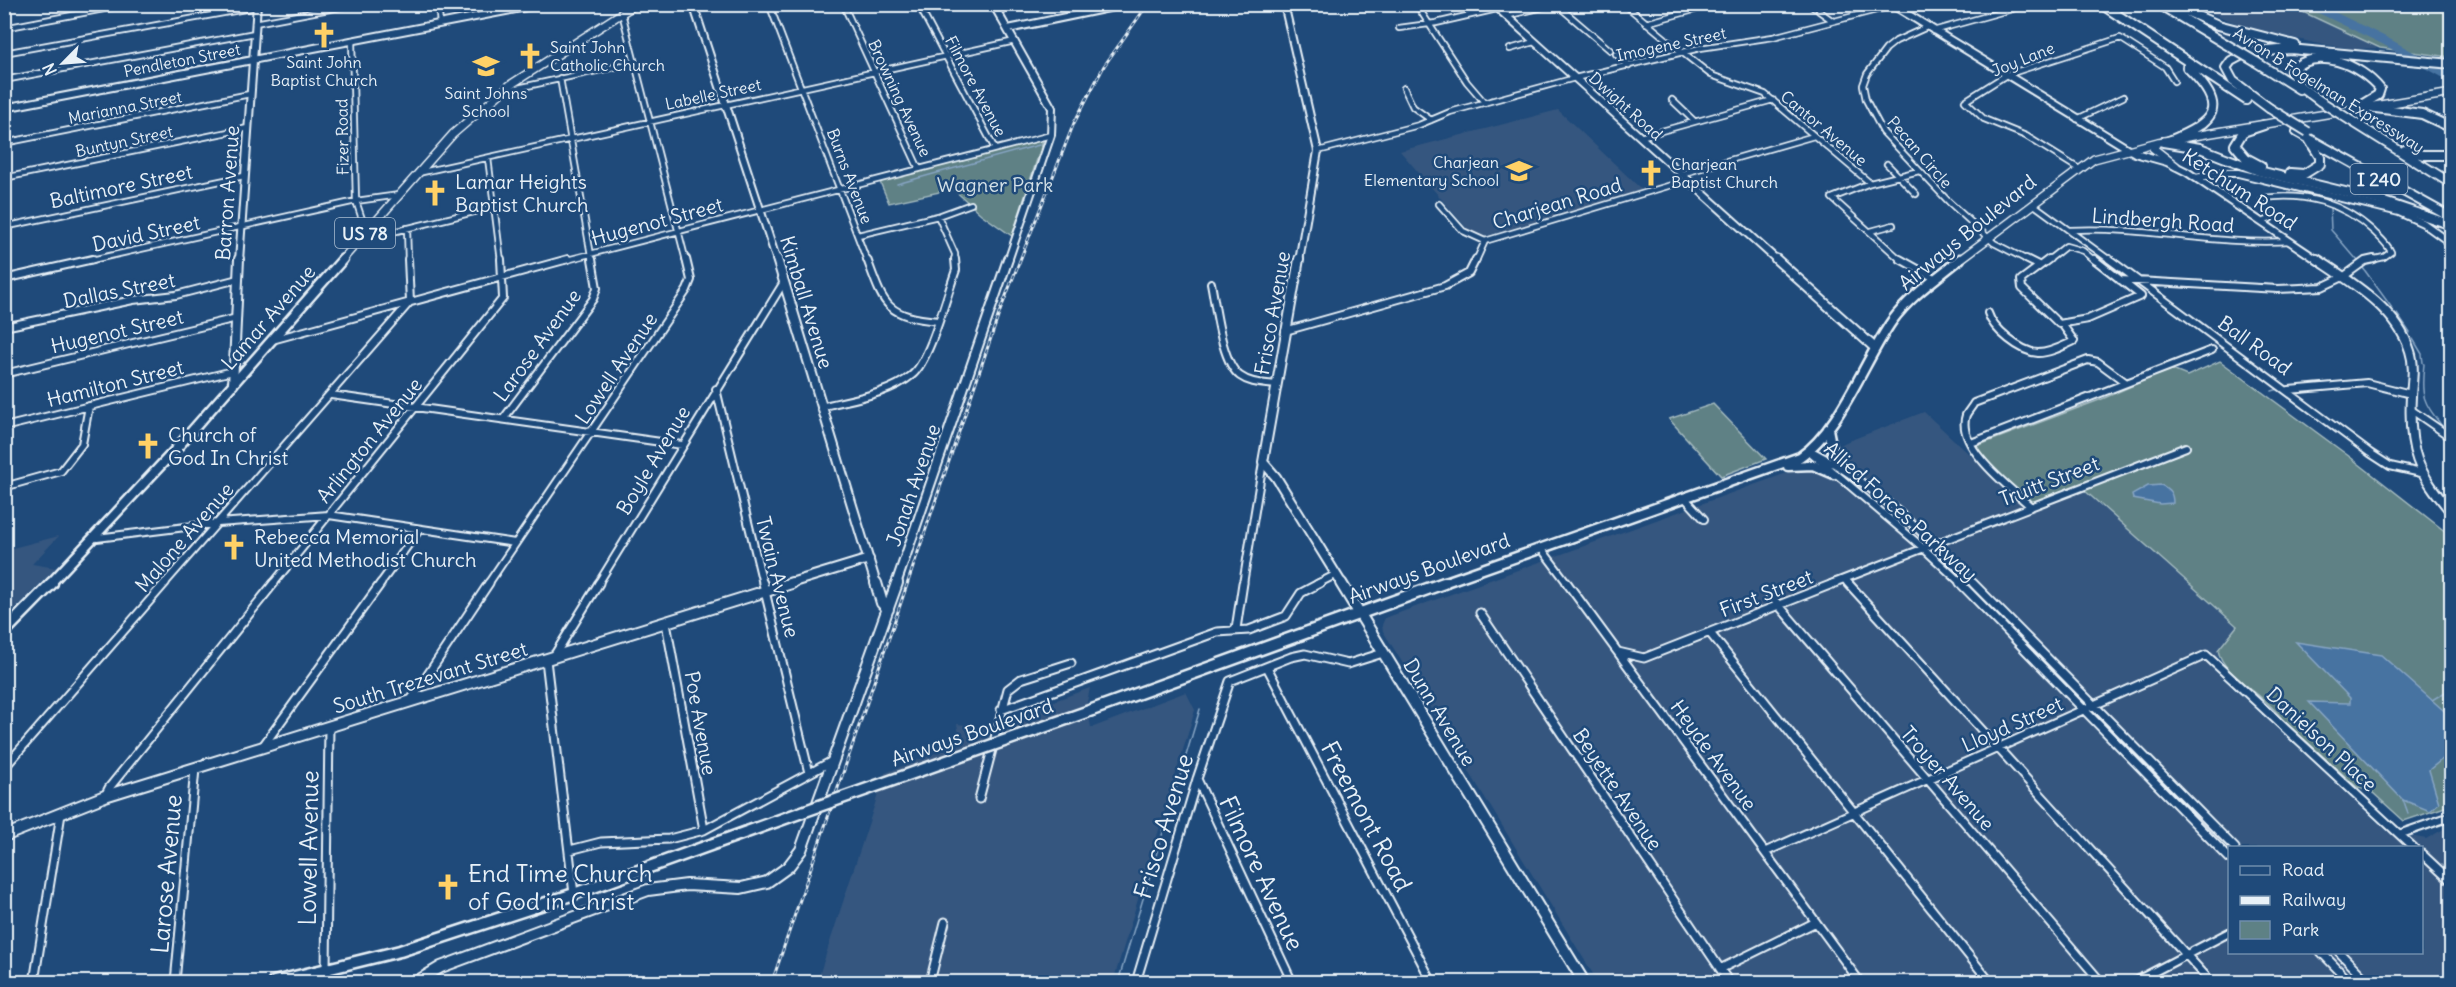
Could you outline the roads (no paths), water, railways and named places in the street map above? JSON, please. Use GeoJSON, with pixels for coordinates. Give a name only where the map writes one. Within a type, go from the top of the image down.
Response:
{"type":"FeatureCollection","features":[{"type":"Feature","properties":{"kind":"highway","name":"I 240"},"geometry":{"type":"LineString","coordinates":[[2101,4],[2159,44],[2266,109],[2296,132],[2308,135],[2451,217]]}},
{"type":"Feature","properties":{"kind":"highway","name":"Avron B Fogelman Expressway"},"geometry":{"type":"LineString","coordinates":[[2159,4],[2320,101],[2451,184]]}},
{"type":"Feature","properties":{"kind":"highway"},"geometry":{"type":"LineString","coordinates":[[2170,4],[2241,32],[2290,44],[2355,54],[2451,64]]}},
{"type":"Feature","properties":{"kind":"highway"},"geometry":{"type":"LineString","coordinates":[[2159,44],[2202,82],[2212,106],[2209,120],[2203,126],[2163,142]]}},
{"type":"Feature","properties":{"kind":"highway"},"geometry":{"type":"LineString","coordinates":[[2264,125],[2243,132],[2235,145],[2246,159],[2265,168],[2286,173],[2304,174],[2315,170],[2320,164],[2320,158],[2308,135],[2266,109],[2233,81],[2226,68],[2231,61],[2246,53],[2271,50],[2355,54]]}},
{"type":"Feature","properties":{"kind":"highway"},"geometry":{"type":"LineString","coordinates":[[2320,101],[2300,86],[2290,71],[2294,64],[2320,59],[2345,64],[2367,75],[2376,82],[2380,89],[2378,95],[2355,109]]}},
{"type":"Feature","properties":{"kind":"highway"},"geometry":{"type":"LineString","coordinates":[[2368,107],[2408,110],[2427,115],[2451,128]]}},
{"type":"Feature","properties":{"kind":"highway"},"geometry":{"type":"LineString","coordinates":[[2365,129],[2404,150],[2422,155],[2451,155]]}},
{"type":"Feature","properties":{"kind":"highway"},"geometry":{"type":"LineString","coordinates":[[2163,142],[2200,148],[2259,171],[2378,200],[2451,225]]}},
{"type":"Feature","properties":{"kind":"main road","name":"Lamar Avenue"},"geometry":{"type":"LineString","coordinates":[[4,632],[97,538],[453,134],[501,92],[543,62],[636,4]]}},
{"type":"Feature","properties":{"kind":"main road","name":"Airways Boulevard"},"geometry":{"type":"LineString","coordinates":[[274,982],[326,976],[574,894],[1800,457],[1809,451],[1828,429],[1893,320],[1919,292],[1987,238],[2097,158],[2127,148],[2451,93]]}},
{"type":"Feature","properties":{"kind":"main road"},"geometry":{"type":"LineString","coordinates":[[2163,142],[2153,148],[2176,166]]}},
{"type":"Feature","properties":{"kind":"main road"},"geometry":{"type":"LineString","coordinates":[[1828,429],[1833,454],[1843,468]]}},
{"type":"Feature","properties":{"kind":"main road"},"geometry":{"type":"LineString","coordinates":[[1771,468],[1801,464],[1814,465],[1833,474]]}},
{"type":"Feature","properties":{"kind":"street"},"geometry":{"type":"LineString","coordinates":[[4,28],[130,4]]}},
{"type":"Feature","properties":{"kind":"street"},"geometry":{"type":"LineString","coordinates":[[315,4],[315,12]]}},
{"type":"Feature","properties":{"kind":"street"},"geometry":{"type":"LineString","coordinates":[[255,23],[356,4]]}},
{"type":"Feature","properties":{"kind":"street"},"geometry":{"type":"LineString","coordinates":[[438,4],[440,24]]}},
{"type":"Feature","properties":{"kind":"street","name":"Pendleton Street"},"geometry":{"type":"LineString","coordinates":[[4,108],[542,4]]}},
{"type":"Feature","properties":{"kind":"street","name":"Kimball Avenue"},"geometry":{"type":"LineString","coordinates":[[693,4],[761,209],[882,603],[888,609]]}},
{"type":"Feature","properties":{"kind":"street","name":"Burns Avenue"},"geometry":{"type":"LineString","coordinates":[[768,4],[882,298],[889,308],[908,318],[938,321]]}},
{"type":"Feature","properties":{"kind":"street","name":"Browning Avenue"},"geometry":{"type":"LineString","coordinates":[[843,4],[919,169]]}},
{"type":"Feature","properties":{"kind":"street","name":"Filmore Avenue"},"geometry":{"type":"LineString","coordinates":[[918,4],[995,149]]}},
{"type":"Feature","properties":{"kind":"street"},"geometry":{"type":"LineString","coordinates":[[993,4],[1014,41]]}},
{"type":"Feature","properties":{"kind":"street"},"geometry":{"type":"LineString","coordinates":[[1008,29],[1128,4]]}},
{"type":"Feature","properties":{"kind":"street","name":"Frisco Avenue"},"geometry":{"type":"LineString","coordinates":[[1236,629],[1284,332],[1318,151],[1284,4]]}},
{"type":"Feature","properties":{"kind":"street"},"geometry":{"type":"LineString","coordinates":[[1416,4],[1467,82],[1485,103]]}},
{"type":"Feature","properties":{"kind":"street"},"geometry":{"type":"LineString","coordinates":[[1506,16],[1556,4],[1610,50]]}},
{"type":"Feature","properties":{"kind":"street","name":"Cantor Avenue"},"geometry":{"type":"LineString","coordinates":[[1624,4],[1712,75],[1765,94],[1870,183]]}},
{"type":"Feature","properties":{"kind":"street"},"geometry":{"type":"LineString","coordinates":[[1686,4],[1694,10]]}},
{"type":"Feature","properties":{"kind":"street"},"geometry":{"type":"LineString","coordinates":[[1646,23],[1716,4]]}},
{"type":"Feature","properties":{"kind":"street","name":"Pecan Circle"},"geometry":{"type":"LineString","coordinates":[[2030,4],[1930,29],[1896,41],[1886,49],[1867,74],[1863,85],[1866,100],[1883,132],[1919,171],[1987,238],[2038,265]]}},
{"type":"Feature","properties":{"kind":"street","name":"Imogene Street"},"geometry":{"type":"LineString","coordinates":[[1318,151],[1575,78],[1681,52],[1765,38],[1892,5]]}},
{"type":"Feature","properties":{"kind":"street","name":"Ketchum Road"},"geometry":{"type":"LineString","coordinates":[[1892,5],[2135,153],[2176,166],[2196,178],[2372,298],[2390,317],[2408,344],[2413,359],[2414,381],[2411,394],[2410,440],[2421,472]]}},
{"type":"Feature","properties":{"kind":"street"},"geometry":{"type":"LineString","coordinates":[[4,53],[256,6]]}},
{"type":"Feature","properties":{"kind":"street","name":"Barron Avenue"},"geometry":{"type":"LineString","coordinates":[[233,385],[256,6]]}},
{"type":"Feature","properties":{"kind":"street"},"geometry":{"type":"LineString","coordinates":[[1399,28],[1429,24],[1495,7]]}},
{"type":"Feature","properties":{"kind":"street","name":"Dwight Road"},"geometry":{"type":"LineString","coordinates":[[1495,7],[1875,348]]}},
{"type":"Feature","properties":{"kind":"street"},"geometry":{"type":"LineString","coordinates":[[1814,8],[1833,21]]}},
{"type":"Feature","properties":{"kind":"street","name":"Lowell Avenue"},"geometry":{"type":"LineString","coordinates":[[411,701],[515,543],[592,433],[687,290],[691,280],[633,63],[622,13]]}},
{"type":"Feature","properties":{"kind":"street"},"geometry":{"type":"LineString","coordinates":[[4,80],[255,33]]}},
{"type":"Feature","properties":{"kind":"street","name":"Joy Lane"},"geometry":{"type":"LineString","coordinates":[[2079,169],[2023,135],[1988,122],[1969,109],[1965,101],[2006,75],[2120,38],[2165,68],[2174,81]]}},
{"type":"Feature","properties":{"kind":"street","name":"Fizer Road"},"geometry":{"type":"LineString","coordinates":[[352,40],[356,201],[364,225],[371,226]]}},
{"type":"Feature","properties":{"kind":"street","name":"Labelle Street"},"geometry":{"type":"LineString","coordinates":[[418,173],[1014,41]]}},
{"type":"Feature","properties":{"kind":"street","name":"Jonah Avenue"},"geometry":{"type":"LineString","coordinates":[[416,982],[441,967],[648,890],[687,885],[741,888],[767,882],[788,867],[801,850],[888,609],[1051,135],[1052,108],[1014,41]]}},
{"type":"Feature","properties":{"kind":"street"},"geometry":{"type":"LineString","coordinates":[[1510,49],[1534,42]]}},
{"type":"Feature","properties":{"kind":"street"},"geometry":{"type":"LineString","coordinates":[[1616,54],[1629,66]]}},
{"type":"Feature","properties":{"kind":"street"},"geometry":{"type":"LineString","coordinates":[[501,92],[633,63]]}},
{"type":"Feature","properties":{"kind":"street","name":"Larose Avenue"},"geometry":{"type":"LineString","coordinates":[[504,418],[592,300],[597,288],[560,78]]}},
{"type":"Feature","properties":{"kind":"street"},"geometry":{"type":"LineString","coordinates":[[1404,88],[1413,107],[1431,120]]}},
{"type":"Feature","properties":{"kind":"street","name":"Marianna Street"},"geometry":{"type":"LineString","coordinates":[[4,143],[250,94]]}},
{"type":"Feature","properties":{"kind":"street"},"geometry":{"type":"LineString","coordinates":[[2077,119],[2123,97]]}},
{"type":"Feature","properties":{"kind":"street"},"geometry":{"type":"LineString","coordinates":[[1672,100],[1694,121]]}},
{"type":"Feature","properties":{"kind":"street"},"geometry":{"type":"LineString","coordinates":[[1640,137],[1773,100]]}},
{"type":"Feature","properties":{"kind":"street","name":"Buntyn Street"},"geometry":{"type":"LineString","coordinates":[[4,178],[248,128]]}},
{"type":"Feature","properties":{"kind":"street","name":"Hugenot Street"},"geometry":{"type":"LineString","coordinates":[[272,340],[591,253],[1051,135]]}},
{"type":"Feature","properties":{"kind":"street"},"geometry":{"type":"LineString","coordinates":[[1681,174],[1814,136]]}},
{"type":"Feature","properties":{"kind":"street","name":"Arlington Avenue"},"geometry":{"type":"LineString","coordinates":[[105,796],[109,788],[503,298],[503,277],[488,158]]}},
{"type":"Feature","properties":{"kind":"street"},"geometry":{"type":"LineString","coordinates":[[1887,164],[1916,194]]}},
{"type":"Feature","properties":{"kind":"street"},"geometry":{"type":"LineString","coordinates":[[1919,171],[1870,183],[1832,198],[1901,260],[1936,279]]}},
{"type":"Feature","properties":{"kind":"street"},"geometry":{"type":"LineString","coordinates":[[2196,178],[2220,173],[2238,173],[2355,200],[2399,212],[2423,223],[2451,243]]}},
{"type":"Feature","properties":{"kind":"street","name":"Baltimore Street"},"geometry":{"type":"LineString","coordinates":[[4,226],[244,176]]}},
{"type":"Feature","properties":{"kind":"street","name":"Charjean Road"},"geometry":{"type":"LineString","coordinates":[[1284,332],[1467,278],[1485,241],[1688,180]]}},
{"type":"Feature","properties":{"kind":"street","name":"David Street"},"geometry":{"type":"LineString","coordinates":[[4,279],[356,201],[399,195]]}},
{"type":"Feature","properties":{"kind":"street"},"geometry":{"type":"LineString","coordinates":[[2120,280],[2278,289],[2322,287],[2343,277],[2365,261],[2384,257],[2391,252],[2388,246],[2350,212],[2300,198],[2268,197],[2262,199],[2270,219],[2262,222]]}},
{"type":"Feature","properties":{"kind":"street"},"geometry":{"type":"LineString","coordinates":[[858,235],[939,216],[963,209],[971,204]]}},
{"type":"Feature","properties":{"kind":"street"},"geometry":{"type":"LineString","coordinates":[[1439,204],[1463,231],[1485,241]]}},
{"type":"Feature","properties":{"kind":"street","name":"Ball Road"},"geometry":{"type":"LineString","coordinates":[[2033,204],[2390,466],[2421,472]]}},
{"type":"Feature","properties":{"kind":"street"},"geometry":{"type":"LineString","coordinates":[[359,240],[494,207]]}},
{"type":"Feature","properties":{"kind":"street"},"geometry":{"type":"LineString","coordinates":[[821,407],[885,390],[909,378],[924,360],[953,282],[956,264],[955,254],[939,216]]}},
{"type":"Feature","properties":{"kind":"street"},"geometry":{"type":"LineString","coordinates":[[1871,231],[1893,225]]}},
{"type":"Feature","properties":{"kind":"street"},"geometry":{"type":"LineString","coordinates":[[407,228],[410,302]]}},
{"type":"Feature","properties":{"kind":"street","name":"Lindbergh Road"},"geometry":{"type":"LineString","coordinates":[[2070,230],[2108,228],[2261,243],[2290,241]]}},
{"type":"Feature","properties":{"kind":"street"},"geometry":{"type":"LineString","coordinates":[[2066,246],[2083,251],[2120,280],[2141,296],[2088,319],[2059,324],[2037,306],[2022,288],[2021,280],[2066,246]]}},
{"type":"Feature","properties":{"kind":"street","name":"Dallas Street"},"geometry":{"type":"LineString","coordinates":[[4,327],[133,300],[176,295],[238,279]]}},
{"type":"Feature","properties":{"kind":"street","name":"Boyle Avenue"},"geometry":{"type":"LineString","coordinates":[[550,658],[784,282]]}},
{"type":"Feature","properties":{"kind":"street"},"geometry":{"type":"LineString","coordinates":[[1211,283],[1229,364],[1239,375],[1251,382],[1276,385]]}},
{"type":"Feature","properties":{"kind":"street","name":"Malone Avenue"},"geometry":{"type":"LineString","coordinates":[[4,768],[410,302]]}},
{"type":"Feature","properties":{"kind":"street"},"geometry":{"type":"LineString","coordinates":[[1988,313],[1990,321],[2020,346],[2033,353],[2045,352],[2074,340],[2062,324]]}},
{"type":"Feature","properties":{"kind":"street","name":"Hugenot Street"},"geometry":{"type":"LineString","coordinates":[[4,374],[237,318]]}},
{"type":"Feature","properties":{"kind":"street"},"geometry":{"type":"LineString","coordinates":[[1971,443],[2212,350]]}},
{"type":"Feature","properties":{"kind":"street"},"geometry":{"type":"LineString","coordinates":[[2029,505],[1975,454],[1963,417],[1974,403],[2093,359],[2125,382]]}},
{"type":"Feature","properties":{"kind":"street","name":"Hamilton Street"},"geometry":{"type":"LineString","coordinates":[[4,427],[233,371]]}},
{"type":"Feature","properties":{"kind":"street"},"geometry":{"type":"LineString","coordinates":[[2286,388],[2367,383],[2411,394]]}},
{"type":"Feature","properties":{"kind":"street","name":"Twain Avenue"},"geometry":{"type":"LineString","coordinates":[[716,388],[808,773]]}},
{"type":"Feature","properties":{"kind":"street"},"geometry":{"type":"LineString","coordinates":[[331,395],[682,445]]}},
{"type":"Feature","properties":{"kind":"street"},"geometry":{"type":"LineString","coordinates":[[4,487],[61,471],[82,444],[89,406]]}},
{"type":"Feature","properties":{"kind":"street"},"geometry":{"type":"LineString","coordinates":[[2410,409],[2449,436]]}},
{"type":"Feature","properties":{"kind":"street","name":"Truitt Street"},"geometry":{"type":"LineString","coordinates":[[1924,549],[2029,505],[2186,447]]}},
{"type":"Feature","properties":{"kind":"street","name":"Allied Forces Parkway"},"geometry":{"type":"LineString","coordinates":[[1809,451],[1843,468],[1935,545],[2233,846]]}},
{"type":"Feature","properties":{"kind":"street","name":"Allied Forces Parkway"},"geometry":{"type":"LineString","coordinates":[[1809,451],[1833,474],[1867,498],[1924,549],[2228,858]]}},
{"type":"Feature","properties":{"kind":"street","name":"Dunn Avenue"},"geometry":{"type":"LineString","coordinates":[[1263,462],[1276,477],[1584,982]]}},
{"type":"Feature","properties":{"kind":"street"},"geometry":{"type":"LineString","coordinates":[[2421,472],[2451,513]]}},
{"type":"Feature","properties":{"kind":"street"},"geometry":{"type":"LineString","coordinates":[[1684,497],[1704,519]]}},
{"type":"Feature","properties":{"kind":"street"},"geometry":{"type":"LineString","coordinates":[[97,538],[218,523],[329,515],[419,531],[515,543]]}},
{"type":"Feature","properties":{"kind":"street"},"geometry":{"type":"LineString","coordinates":[[263,746],[419,531]]}},
{"type":"Feature","properties":{"kind":"street","name":"Heyde Avenue"},"geometry":{"type":"LineString","coordinates":[[1541,548],[1860,982]]}},
{"type":"Feature","properties":{"kind":"street","name":"First Street"},"geometry":{"type":"LineString","coordinates":[[1618,652],[1644,658],[1924,549]]}},
{"type":"Feature","properties":{"kind":"street","name":"South Trezevant Street"},"geometry":{"type":"LineString","coordinates":[[4,836],[105,796],[869,559]]}},
{"type":"Feature","properties":{"kind":"street","name":"Airways Boulevard"},"geometry":{"type":"LineString","coordinates":[[1001,710],[1217,632],[1236,629],[1249,630],[1286,616],[1301,593],[1335,575]]}},
{"type":"Feature","properties":{"kind":"street"},"geometry":{"type":"LineString","coordinates":[[1845,580],[2211,982]]}},
{"type":"Feature","properties":{"kind":"street","name":"Troyer Avenue"},"geometry":{"type":"LineString","coordinates":[[1770,595],[2101,982]]}},
{"type":"Feature","properties":{"kind":"street","name":"Beyette Avenue"},"geometry":{"type":"LineString","coordinates":[[1480,613],[1729,982]]}},
{"type":"Feature","properties":{"kind":"street","name":"Poe Avenue"},"geometry":{"type":"LineString","coordinates":[[666,623],[704,830]]}},
{"type":"Feature","properties":{"kind":"street"},"geometry":{"type":"LineString","coordinates":[[1710,633],[1990,982]]}},
{"type":"Feature","properties":{"kind":"street"},"geometry":{"type":"LineString","coordinates":[[1267,667],[1305,654],[1348,664],[1383,653]]}},
{"type":"Feature","properties":{"kind":"street","name":"Lloyd Street"},"geometry":{"type":"LineString","coordinates":[[1765,852],[2206,655]]}},
{"type":"Feature","properties":{"kind":"street","name":"Danielson Place"},"geometry":{"type":"LineString","coordinates":[[2206,655],[2412,846]]}},
{"type":"Feature","properties":{"kind":"street"},"geometry":{"type":"LineString","coordinates":[[550,658],[574,894]]}},
{"type":"Feature","properties":{"kind":"street"},"geometry":{"type":"LineString","coordinates":[[978,799],[1008,689],[1014,682],[1071,663]]}},
{"type":"Feature","properties":{"kind":"street","name":"Frisco Avenue"},"geometry":{"type":"LineString","coordinates":[[1136,982],[1197,779],[1230,681],[1267,667]]}},
{"type":"Feature","properties":{"kind":"street","name":"Freemont Road"},"geometry":{"type":"LineString","coordinates":[[1267,667],[1432,982]]}},
{"type":"Feature","properties":{"kind":"street","name":"Lowell Avenue"},"geometry":{"type":"LineString","coordinates":[[326,976],[329,727]]}},
{"type":"Feature","properties":{"kind":"street"},"geometry":{"type":"LineString","coordinates":[[570,850],[601,842],[669,838],[704,830],[835,759]]}},
{"type":"Feature","properties":{"kind":"street","name":"Larose Avenue"},"geometry":{"type":"LineString","coordinates":[[175,982],[195,769]]}},
{"type":"Feature","properties":{"kind":"street","name":"Filmore Avenue"},"geometry":{"type":"LineString","coordinates":[[1197,779],[1292,982]]}},
{"type":"Feature","properties":{"kind":"street"},"geometry":{"type":"LineString","coordinates":[[34,982],[61,814]]}},
{"type":"Feature","properties":{"kind":"street"},"geometry":{"type":"LineString","coordinates":[[2400,834],[2451,816]]}},
{"type":"Feature","properties":{"kind":"street"},"geometry":{"type":"LineString","coordinates":[[2423,856],[2451,882]]}},
{"type":"Feature","properties":{"kind":"street"},"geometry":{"type":"LineString","coordinates":[[930,982],[945,922]]}},
{"type":"Feature","properties":{"kind":"street"},"geometry":{"type":"LineString","coordinates":[[1720,969],[1816,922]]}},
{"type":"Feature","properties":{"kind":"street"},"geometry":{"type":"LineString","coordinates":[[2134,982],[2228,933]]}},
{"type":"Feature","properties":{"kind":"street"},"geometry":{"type":"LineString","coordinates":[[2323,954],[2350,982]]}},
{"type":"Feature","properties":{"kind":"street"},"geometry":{"type":"LineString","coordinates":[[2341,954],[2368,982]]}},
{"type":"Feature","properties":{"kind":"waterway"},"geometry":{"type":"LineString","coordinates":[[2309,4],[2385,41],[2452,78]]}},
{"type":"Feature","properties":{"kind":"waterway"},"geometry":{"type":"LineString","coordinates":[[897,184],[1039,145]]}},
{"type":"Feature","properties":{"kind":"waterway"},"geometry":{"type":"LineString","coordinates":[[2330,207],[2331,230],[2358,261]]}},
{"type":"Feature","properties":{"kind":"waterway"},"geometry":{"type":"LineString","coordinates":[[2363,268],[2392,308]]}},
{"type":"Feature","properties":{"kind":"waterway"},"geometry":{"type":"LineString","coordinates":[[2397,314],[2410,333]]}},
{"type":"Feature","properties":{"kind":"waterway"},"geometry":{"type":"LineString","coordinates":[[2413,339],[2422,354],[2423,363]]}},
{"type":"Feature","properties":{"kind":"waterway"},"geometry":{"type":"LineString","coordinates":[[2424,364],[2423,393],[2425,400],[2445,430]]}},
{"type":"Feature","properties":{"kind":"waterway"},"geometry":{"type":"LineString","coordinates":[[2272,391],[2279,389]]}},
{"type":"Feature","properties":{"kind":"waterway"},"geometry":{"type":"LineString","coordinates":[[2432,700],[2452,688]]}},
{"type":"Feature","properties":{"kind":"waterway"},"geometry":{"type":"LineString","coordinates":[[1118,982],[1200,709]]}},
{"type":"Feature","properties":{"kind":"waterway"},"geometry":{"type":"LineString","coordinates":[[2403,800],[2408,814]]}},
{"type":"Feature","properties":{"kind":"railway"},"geometry":{"type":"LineString","coordinates":[[772,982],[1000,311],[1074,123],[1104,66],[1148,4]]}},
{"type":"Feature","properties":{"kind":"place","name":"Saint John Baptist Church"},"geometry":{"type":"Point","coordinates":[324,35]}},
{"type":"Feature","properties":{"kind":"place","name":"Saint John Catholic Church"},"geometry":{"type":"Point","coordinates":[530,56]}},
{"type":"Feature","properties":{"kind":"place","name":"Saint Johns School"},"geometry":{"type":"Point","coordinates":[486,66]}},
{"type":"Feature","properties":{"kind":"place","name":"Charjean Elementary School"},"geometry":{"type":"Point","coordinates":[1519,171]}},
{"type":"Feature","properties":{"kind":"place","name":"Charjean Baptist Church"},"geometry":{"type":"Point","coordinates":[1651,173]}},
{"type":"Feature","properties":{"kind":"place","name":"Lamar Heights Baptist Church"},"geometry":{"type":"Point","coordinates":[435,193]}},
{"type":"Feature","properties":{"kind":"place","name":"Church of God In Christ"},"geometry":{"type":"Point","coordinates":[148,446]}},
{"type":"Feature","properties":{"kind":"place","name":"Rebecca Memorial United Methodist Church"},"geometry":{"type":"Point","coordinates":[234,547]}},
{"type":"Feature","properties":{"kind":"place","name":"End Time Church of God in Christ"},"geometry":{"type":"Point","coordinates":[448,887]}},
{"type":"Feature","properties":{"kind":"park label","name":"Wagner Park"},"geometry":{"type":"Point","coordinates":[995,184]}}]}
